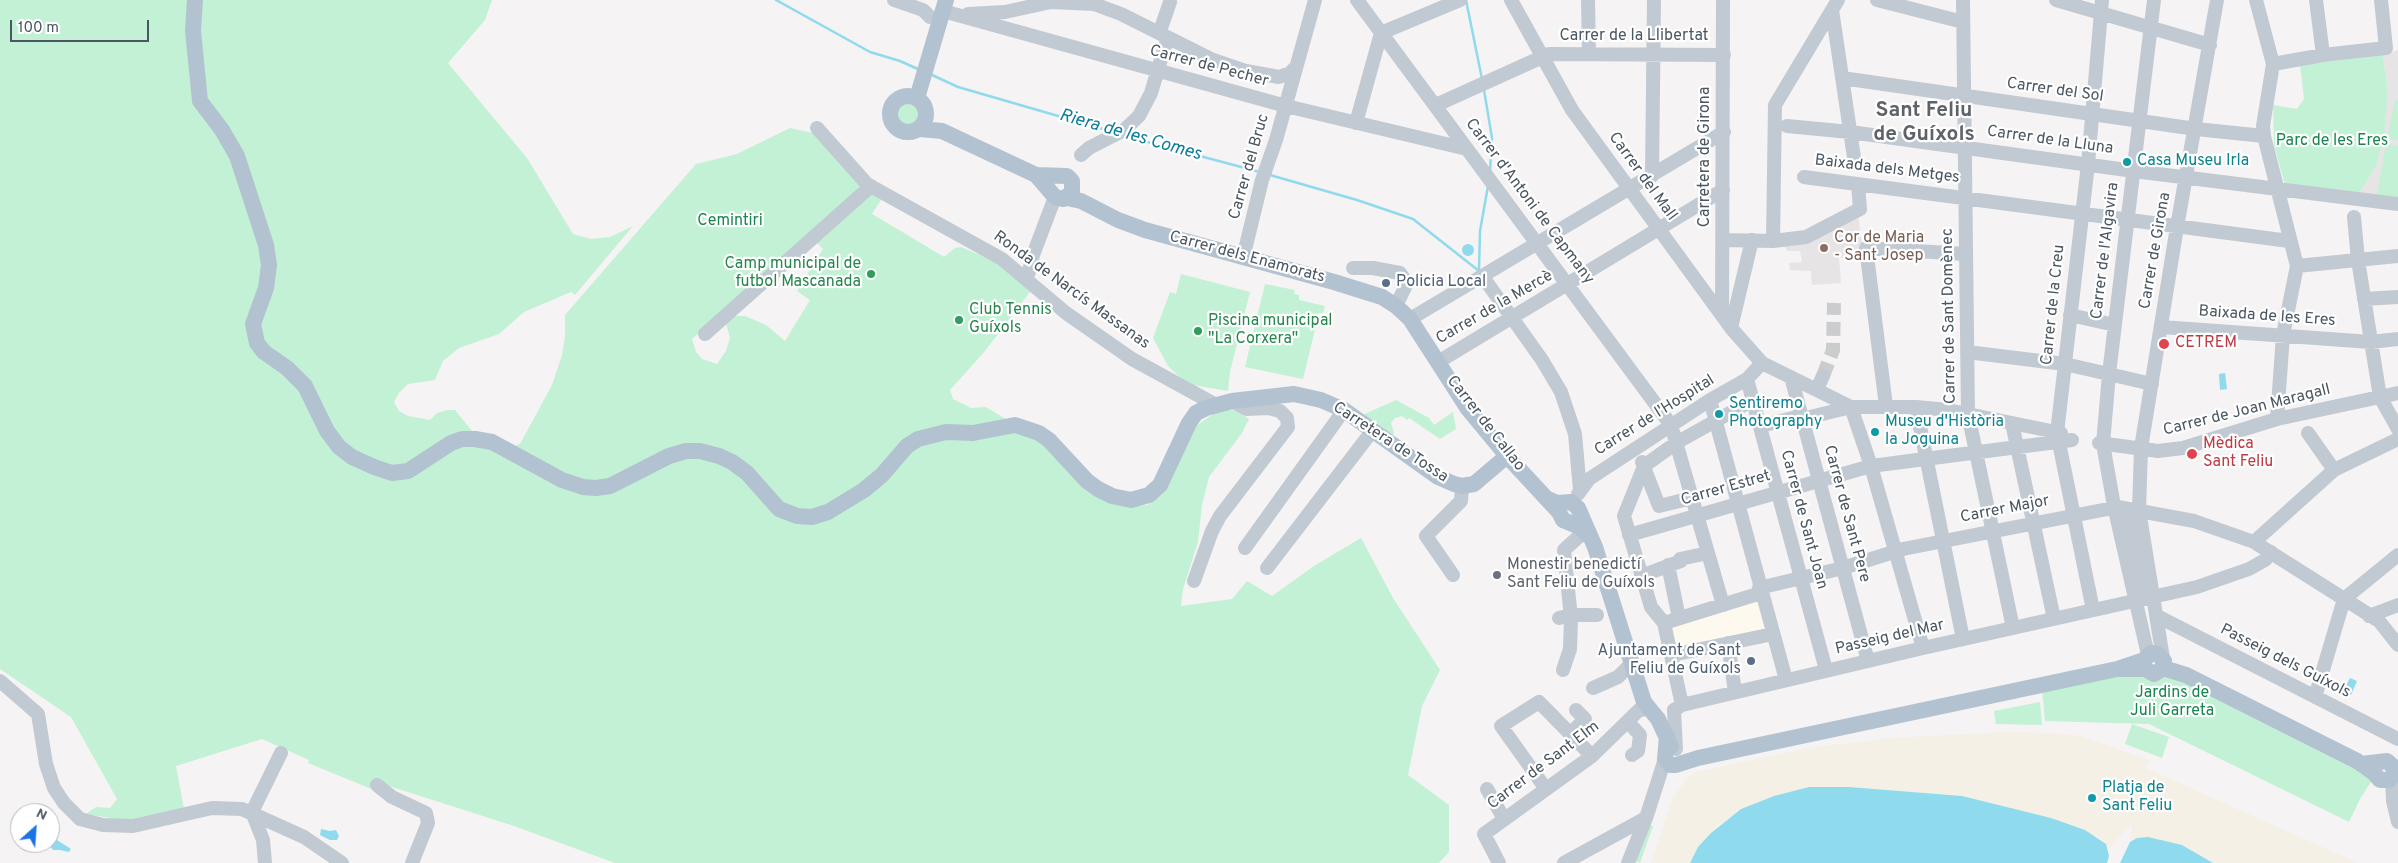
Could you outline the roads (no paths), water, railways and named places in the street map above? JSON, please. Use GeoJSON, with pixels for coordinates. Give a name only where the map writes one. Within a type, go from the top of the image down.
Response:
{"type":"FeatureCollection","features":[{"type":"Feature","properties":{"kind":"main road","name":"Carretera de Tossa"},"geometry":{"type":"LineString","coordinates":[[195,0],[193,31],[200,101],[222,130],[237,156],[266,245],[269,265],[266,288],[253,324],[257,343],[264,352],[287,368],[305,386],[327,430],[339,447],[352,457],[374,467],[392,473],[408,471],[451,443],[462,439],[476,439],[492,442],[562,480],[582,487],[596,488],[610,486],[669,456],[686,451],[700,452],[719,456],[732,462],[747,473],[779,509],[797,516],[812,517],[828,512],[864,490],[882,475],[907,446],[918,439],[946,432],[974,433],[1015,425],[1039,433],[1049,440],[1087,481],[1098,489],[1112,496],[1131,500],[1150,495],[1160,485],[1189,423],[1196,413],[1216,404],[1294,394],[1321,400],[1344,410],[1438,477],[1462,486],[1474,484],[1506,456]]}},
{"type":"Feature","properties":{"kind":"main road"},"geometry":{"type":"LineString","coordinates":[[912,97],[938,7]]}},
{"type":"Feature","properties":{"kind":"main road"},"geometry":{"type":"LineString","coordinates":[[920,129],[925,121],[924,104],[912,97],[894,103],[890,112],[891,121],[902,132],[911,133],[920,129],[942,130]]}},
{"type":"Feature","properties":{"kind":"main road"},"geometry":{"type":"LineString","coordinates":[[926,113],[942,130]]}},
{"type":"Feature","properties":{"kind":"main road","name":"Carrer dels Enamorats"},"geometry":{"type":"LineString","coordinates":[[942,130],[1036,175],[1118,220],[1145,230],[1382,297],[1396,306],[1410,319]]}},
{"type":"Feature","properties":{"kind":"main road","name":"Carrer de Callao"},"geometry":{"type":"LineString","coordinates":[[1410,319],[1468,409],[1506,456],[1548,499],[1571,507],[1588,534],[1648,709],[1658,719],[1674,756]]}},
{"type":"Feature","properties":{"kind":"main road"},"geometry":{"type":"LineString","coordinates":[[1674,756],[2117,669],[2154,653],[2186,674],[2385,766]]}},
{"type":"Feature","properties":{"kind":"street","name":"Carrer de Pecher"},"geometry":{"type":"LineString","coordinates":[[894,0],[923,10],[938,7],[1286,106],[1467,149]]}},
{"type":"Feature","properties":{"kind":"street","name":"Carrer del Bruc"},"geometry":{"type":"LineString","coordinates":[[1243,258],[1262,180],[1286,106],[1315,0]]}},
{"type":"Feature","properties":{"kind":"street","name":"Carrer d'Antoni de Capmany"},"geometry":{"type":"LineString","coordinates":[[1357,0],[1671,425]]}},
{"type":"Feature","properties":{"kind":"street"},"geometry":{"type":"LineString","coordinates":[[1356,123],[1381,33],[1460,0]]}},
{"type":"Feature","properties":{"kind":"street","name":"Carrer del Mall"},"geometry":{"type":"LineString","coordinates":[[1511,0],[1572,110],[1731,328],[1762,363]]}},
{"type":"Feature","properties":{"kind":"street"},"geometry":{"type":"LineString","coordinates":[[1588,0],[1589,54]]}},
{"type":"Feature","properties":{"kind":"street"},"geometry":{"type":"LineString","coordinates":[[1652,176],[1654,0]]}},
{"type":"Feature","properties":{"kind":"street","name":"Carretera de Girona"},"geometry":{"type":"LineString","coordinates":[[1722,315],[1723,0]]}},
{"type":"Feature","properties":{"kind":"street"},"geometry":{"type":"LineString","coordinates":[[1877,0],[1963,22]]}},
{"type":"Feature","properties":{"kind":"street","name":"Carrer de Sant Domènec"},"geometry":{"type":"LineString","coordinates":[[1963,0],[1968,414],[2013,628]]}},
{"type":"Feature","properties":{"kind":"street"},"geometry":{"type":"LineString","coordinates":[[2056,0],[2101,6],[2151,27],[2210,45]]}},
{"type":"Feature","properties":{"kind":"street","name":"Carrer de l'Algavira"},"geometry":{"type":"LineString","coordinates":[[2132,518],[2114,506],[2101,444],[2154,0]]}},
{"type":"Feature","properties":{"kind":"street","name":"Carrer de Girona"},"geometry":{"type":"LineString","coordinates":[[2132,518],[2141,448],[2177,227],[2196,129],[2217,0]]}},
{"type":"Feature","properties":{"kind":"street"},"geometry":{"type":"LineString","coordinates":[[2256,0],[2274,64],[2263,126],[2264,136],[2289,241],[2297,266],[2283,335],[2276,420]]}},
{"type":"Feature","properties":{"kind":"street"},"geometry":{"type":"LineString","coordinates":[[2316,0],[2323,55]]}},
{"type":"Feature","properties":{"kind":"street"},"geometry":{"type":"LineString","coordinates":[[2274,64],[2323,55],[2386,48],[2381,0]]}},
{"type":"Feature","properties":{"kind":"street"},"geometry":{"type":"LineString","coordinates":[[938,7],[959,15],[1005,12],[1051,2],[1094,4],[1121,14],[1211,59],[1246,71],[1279,77],[1290,73],[1296,67]]}},
{"type":"Feature","properties":{"kind":"street"},"geometry":{"type":"LineString","coordinates":[[1081,155],[1089,148],[1124,130],[1139,116],[1151,93],[1158,71],[1170,2]]}},
{"type":"Feature","properties":{"kind":"street"},"geometry":{"type":"LineString","coordinates":[[1835,5],[1842,78],[1855,164]]}},
{"type":"Feature","properties":{"kind":"street"},"geometry":{"type":"LineString","coordinates":[[1773,241],[1775,105],[1835,5]]}},
{"type":"Feature","properties":{"kind":"street","name":"Carrer de la Creu"},"geometry":{"type":"LineString","coordinates":[[2093,610],[2074,514],[2062,438],[2065,364],[2088,164],[2101,6]]}},
{"type":"Feature","properties":{"kind":"street","name":"Carrer de la Llibertat"},"geometry":{"type":"LineString","coordinates":[[1436,105],[1549,54],[1724,55]]}},
{"type":"Feature","properties":{"kind":"street","name":"Carrer del Sol"},"geometry":{"type":"LineString","coordinates":[[1842,78],[2196,129],[2264,136]]}},
{"type":"Feature","properties":{"kind":"street","name":"Carrer de la Lluna"},"geometry":{"type":"LineString","coordinates":[[1787,126],[1850,132],[2134,171],[2277,188],[2353,200],[2398,204]]}},
{"type":"Feature","properties":{"kind":"street","name":"Ronda de Narcís Massanas"},"geometry":{"type":"LineString","coordinates":[[817,128],[866,184],[1002,259],[1066,313],[1132,359],[1216,404]]}},
{"type":"Feature","properties":{"kind":"street"},"geometry":{"type":"LineString","coordinates":[[1410,319],[1539,244],[1724,132]]}},
{"type":"Feature","properties":{"kind":"street","name":"Baixada dels Metges"},"geometry":{"type":"LineString","coordinates":[[1804,177],[2289,241]]}},
{"type":"Feature","properties":{"kind":"street"},"geometry":{"type":"LineString","coordinates":[[1723,240],[1773,241],[1806,237],[1860,209],[1858,184]]}},
{"type":"Feature","properties":{"kind":"street"},"geometry":{"type":"LineString","coordinates":[[706,334],[871,186]]}},
{"type":"Feature","properties":{"kind":"street","name":"Carrer de la Mercè"},"geometry":{"type":"LineString","coordinates":[[1438,362],[1569,285],[1723,190]]}},
{"type":"Feature","properties":{"kind":"street"},"geometry":{"type":"LineString","coordinates":[[1027,279],[1034,255],[1064,192]]}},
{"type":"Feature","properties":{"kind":"street"},"geometry":{"type":"LineString","coordinates":[[2354,217],[2358,260],[2380,397],[2398,429]]}},
{"type":"Feature","properties":{"kind":"street"},"geometry":{"type":"LineString","coordinates":[[1731,328],[1752,240]]}},
{"type":"Feature","properties":{"kind":"street"},"geometry":{"type":"LineString","coordinates":[[1886,406],[1866,248],[1966,254]]}},
{"type":"Feature","properties":{"kind":"street"},"geometry":{"type":"LineString","coordinates":[[2297,266],[2398,256]]}},
{"type":"Feature","properties":{"kind":"street"},"geometry":{"type":"LineString","coordinates":[[1353,268],[1373,268],[1400,274],[1407,283],[1396,306]]}},
{"type":"Feature","properties":{"kind":"street"},"geometry":{"type":"LineString","coordinates":[[1483,277],[1542,360],[1561,392],[1575,434],[1571,507]]}},
{"type":"Feature","properties":{"kind":"street"},"geometry":{"type":"LineString","coordinates":[[2364,299],[2398,297]]}},
{"type":"Feature","properties":{"kind":"street"},"geometry":{"type":"LineString","coordinates":[[2070,315],[2115,325]]}},
{"type":"Feature","properties":{"kind":"street","name":"Baixada de les Eres"},"geometry":{"type":"LineString","coordinates":[[2161,327],[2371,342],[2398,339]]}},
{"type":"Feature","properties":{"kind":"street"},"geometry":{"type":"LineString","coordinates":[[1968,352],[2065,364],[2152,384]]}},
{"type":"Feature","properties":{"kind":"street"},"geometry":{"type":"LineString","coordinates":[[1762,363],[1850,406],[1871,467],[1923,648]]}},
{"type":"Feature","properties":{"kind":"street","name":"Carrer de l'Hospital"},"geometry":{"type":"LineString","coordinates":[[1571,507],[1589,479],[1710,400],[1747,379],[1762,363]]}},
{"type":"Feature","properties":{"kind":"street"},"geometry":{"type":"LineString","coordinates":[[1817,389],[1823,376]]}},
{"type":"Feature","properties":{"kind":"street","name":"Carrer de Sant Pere"},"geometry":{"type":"LineString","coordinates":[[1791,377],[1868,661]]}},
{"type":"Feature","properties":{"kind":"street","name":"Carrer de Sant Joan"},"geometry":{"type":"LineString","coordinates":[[1747,379],[1826,670]]}},
{"type":"Feature","properties":{"kind":"street","name":"Carrer de Joan Maragall"},"geometry":{"type":"LineString","coordinates":[[2101,444],[2158,451],[2182,448],[2276,420],[2398,393]]}},
{"type":"Feature","properties":{"kind":"street"},"geometry":{"type":"LineString","coordinates":[[1710,400],[1760,591],[1786,680]]}},
{"type":"Feature","properties":{"kind":"street"},"geometry":{"type":"LineString","coordinates":[[1625,861],[1674,756],[1674,710],[1682,705],[1664,623],[1651,607],[1624,516],[1644,466],[1676,443],[1753,400]]}},
{"type":"Feature","properties":{"kind":"street"},"geometry":{"type":"LineString","coordinates":[[1194,581],[1212,531],[1220,516],[1288,427],[1287,418],[1280,411],[1268,408],[1247,409],[1232,401]]}},
{"type":"Feature","properties":{"kind":"street"},"geometry":{"type":"LineString","coordinates":[[1760,426],[1850,406],[1916,407],[1968,414],[2012,423],[2062,438]]}},
{"type":"Feature","properties":{"kind":"street"},"geometry":{"type":"LineString","coordinates":[[1916,407],[1962,639]]}},
{"type":"Feature","properties":{"kind":"street"},"geometry":{"type":"LineString","coordinates":[[1245,548],[1344,410]]}},
{"type":"Feature","properties":{"kind":"street"},"geometry":{"type":"LineString","coordinates":[[2012,423],[2054,619]]}},
{"type":"Feature","properties":{"kind":"street"},"geometry":{"type":"LineString","coordinates":[[1671,425],[1723,605]]}},
{"type":"Feature","properties":{"kind":"street"},"geometry":{"type":"LineString","coordinates":[[1267,568],[1373,430]]}},
{"type":"Feature","properties":{"kind":"street"},"geometry":{"type":"LineString","coordinates":[[2308,433],[2334,470]]}},
{"type":"Feature","properties":{"kind":"street","name":"Carrer Estret"},"geometry":{"type":"LineString","coordinates":[[1630,534],[1818,480],[1871,467],[2017,447],[2062,438]]}},
{"type":"Feature","properties":{"kind":"street"},"geometry":{"type":"LineString","coordinates":[[2254,542],[2334,470],[2398,439]]}},
{"type":"Feature","properties":{"kind":"street"},"geometry":{"type":"LineString","coordinates":[[1636,448],[1659,506],[1692,498]]}},
{"type":"Feature","properties":{"kind":"street"},"geometry":{"type":"LineString","coordinates":[[1453,575],[1426,536],[1461,501],[1462,486]]}},
{"type":"Feature","properties":{"kind":"street"},"geometry":{"type":"LineString","coordinates":[[2114,506],[2132,518],[2194,521],[2254,542],[2379,621],[2398,645]]}},
{"type":"Feature","properties":{"kind":"street","name":"Carrer Major"},"geometry":{"type":"LineString","coordinates":[[1664,623],[1723,605],[1801,577],[1843,568],[1895,552],[2114,506]]}},
{"type":"Feature","properties":{"kind":"street"},"geometry":{"type":"LineString","coordinates":[[2132,518],[2154,653]]}},
{"type":"Feature","properties":{"kind":"street"},"geometry":{"type":"LineString","coordinates":[[2132,518],[2145,599],[2157,616],[2154,653]]}},
{"type":"Feature","properties":{"kind":"street"},"geometry":{"type":"LineString","coordinates":[[1562,670],[1570,649],[1565,617],[1564,550],[1588,534]]}},
{"type":"Feature","properties":{"kind":"street","name":"Passeig del Mar"},"geometry":{"type":"LineString","coordinates":[[1682,705],[1826,670],[2145,599],[2226,579],[2265,560],[2271,552]]}},
{"type":"Feature","properties":{"kind":"street"},"geometry":{"type":"LineString","coordinates":[[1641,576],[1680,562],[1680,559],[1708,553]]}},
{"type":"Feature","properties":{"kind":"street"},"geometry":{"type":"LineString","coordinates":[[2315,697],[2344,600],[2398,554]]}},
{"type":"Feature","properties":{"kind":"street"},"geometry":{"type":"LineString","coordinates":[[1668,565],[1680,618]]}},
{"type":"Feature","properties":{"kind":"street"},"geometry":{"type":"LineString","coordinates":[[2369,616],[2398,605]]}},
{"type":"Feature","properties":{"kind":"street"},"geometry":{"type":"LineString","coordinates":[[1565,617],[1597,615]]}},
{"type":"Feature","properties":{"kind":"street","name":"Passeig dels Guíxols"},"geometry":{"type":"LineString","coordinates":[[2157,616],[2398,739]]}},
{"type":"Feature","properties":{"kind":"street"},"geometry":{"type":"LineString","coordinates":[[1672,655],[1773,634]]}},
{"type":"Feature","properties":{"kind":"street"},"geometry":{"type":"LineString","coordinates":[[1728,643],[1735,692]]}},
{"type":"Feature","properties":{"kind":"street"},"geometry":{"type":"LineString","coordinates":[[1594,688],[1618,677],[1632,663]]}},
{"type":"Feature","properties":{"kind":"street"},"geometry":{"type":"LineString","coordinates":[[0,682],[38,714],[46,764],[54,788],[64,803],[80,819],[103,825],[133,826],[212,808],[242,809],[304,837],[342,863]]}},
{"type":"Feature","properties":{"kind":"street"},"geometry":{"type":"LineString","coordinates":[[1546,789],[1501,726],[1539,702],[1592,756]]}},
{"type":"Feature","properties":{"kind":"street","name":"Carrer de Sant Elm"},"geometry":{"type":"LineString","coordinates":[[1499,863],[1484,834],[1592,756],[1639,710],[1648,709]]}},
{"type":"Feature","properties":{"kind":"street"},"geometry":{"type":"LineString","coordinates":[[1576,710],[1585,719],[1576,728]]}},
{"type":"Feature","properties":{"kind":"street"},"geometry":{"type":"LineString","coordinates":[[1628,722],[1640,735],[1638,751],[1632,755]]}},
{"type":"Feature","properties":{"kind":"street"},"geometry":{"type":"LineString","coordinates":[[265,863],[263,840],[252,812],[281,753]]}},
{"type":"Feature","properties":{"kind":"street"},"geometry":{"type":"LineString","coordinates":[[2385,766],[2398,822]]}},
{"type":"Feature","properties":{"kind":"street"},"geometry":{"type":"LineString","coordinates":[[377,785],[392,797],[426,813],[428,823],[412,863]]}},
{"type":"Feature","properties":{"kind":"street"},"geometry":{"type":"LineString","coordinates":[[1486,788],[1504,819]]}},
{"type":"Feature","properties":{"kind":"street"},"geometry":{"type":"LineString","coordinates":[[1564,863],[1646,818]]}},
{"type":"Feature","properties":{"kind":"water"},"geometry":{"type":"Polygon","coordinates":[[[1468,244],[1474,250],[1468,256],[1462,250],[1468,244]]]}},
{"type":"Feature","properties":{"kind":"water"},"geometry":{"type":"Polygon","coordinates":[[[2225,373],[2227,389],[2220,390],[2219,374],[2225,373]]]}},
{"type":"Feature","properties":{"kind":"water"},"geometry":{"type":"Polygon","coordinates":[[[2350,678],[2357,681],[2351,695],[2343,691],[2350,678]]]}},
{"type":"Feature","properties":{"kind":"water"},"geometry":{"type":"Polygon","coordinates":[[[1809,787],[1849,787],[1962,796],[2051,818],[2085,830],[2106,844],[2109,856],[2107,863],[1690,863],[1698,847],[1711,833],[1741,809],[1774,796],[1809,787]]]}},
{"type":"Feature","properties":{"kind":"water"},"geometry":{"type":"Polygon","coordinates":[[[321,829],[336,830],[339,836],[337,840],[330,840],[320,835],[321,829]]]}},
{"type":"Feature","properties":{"kind":"water"},"geometry":{"type":"Polygon","coordinates":[[[2148,837],[2182,845],[2213,863],[2120,863],[2130,842],[2137,838],[2148,837]]]}},
{"type":"Feature","properties":{"kind":"water"},"geometry":{"type":"Polygon","coordinates":[[[60,842],[71,849],[69,852],[60,850],[60,842]]]}},
{"type":"Feature","properties":{"kind":"waterway","name":"Riera de les Comes"},"geometry":{"type":"LineString","coordinates":[[776,0],[870,52],[900,61],[920,70]]}},
{"type":"Feature","properties":{"kind":"waterway"},"geometry":{"type":"LineString","coordinates":[[1466,0],[1482,79]]}},
{"type":"Feature","properties":{"kind":"waterway","name":"Riera de les Comes"},"geometry":{"type":"LineString","coordinates":[[930,74],[958,87],[1110,131]]}},
{"type":"Feature","properties":{"kind":"waterway"},"geometry":{"type":"LineString","coordinates":[[1484,90],[1492,138],[1490,171]]}},
{"type":"Feature","properties":{"kind":"waterway","name":"Riera de les Comes"},"geometry":{"type":"LineString","coordinates":[[1125,136],[1260,172]]}},
{"type":"Feature","properties":{"kind":"waterway","name":"Riera de les Comes"},"geometry":{"type":"LineString","coordinates":[[1270,175],[1357,200],[1413,219],[1479,271]]}},
{"type":"Feature","properties":{"kind":"waterway"},"geometry":{"type":"LineString","coordinates":[[1479,270],[1480,231],[1488,186]]}},
{"type":"Feature","properties":{"kind":"tunnel"},"geometry":{"type":"LineString","coordinates":[[1823,376],[1833,350],[1834,303]]}},
{"type":"Feature","properties":{"kind":"place","name":"Casa Museu Irla"},"geometry":{"type":"Point","coordinates":[2127,162]}},
{"type":"Feature","properties":{"kind":"place","name":"Cor de Maria - Sant Josep"},"geometry":{"type":"Point","coordinates":[1824,248]}},
{"type":"Feature","properties":{"kind":"place","name":"Camp municipal de futbol Mascanada"},"geometry":{"type":"Point","coordinates":[871,274]}},
{"type":"Feature","properties":{"kind":"place","name":"Policia Local"},"geometry":{"type":"Point","coordinates":[1386,283]}},
{"type":"Feature","properties":{"kind":"place","name":"Club Tennis Guíxols"},"geometry":{"type":"Point","coordinates":[959,320]}},
{"type":"Feature","properties":{"kind":"place","name":"Piscina municipal \"La Corxera\""},"geometry":{"type":"Point","coordinates":[1198,331]}},
{"type":"Feature","properties":{"kind":"place","name":"CETREM"},"geometry":{"type":"Point","coordinates":[2164,344]}},
{"type":"Feature","properties":{"kind":"place","name":"Sentiremo Photography"},"geometry":{"type":"Point","coordinates":[1719,414]}},
{"type":"Feature","properties":{"kind":"place","name":"Museu d'Història la Joguina"},"geometry":{"type":"Point","coordinates":[1875,432]}},
{"type":"Feature","properties":{"kind":"place","name":"Mèdica Sant Feliu"},"geometry":{"type":"Point","coordinates":[2192,454]}},
{"type":"Feature","properties":{"kind":"place","name":"Monestir benedictí Sant Feliu de Guíxols"},"geometry":{"type":"Point","coordinates":[1497,575]}},
{"type":"Feature","properties":{"kind":"place","name":"Ajuntament de Sant Feliu de Guíxols"},"geometry":{"type":"Point","coordinates":[1751,661]}},
{"type":"Feature","properties":{"kind":"place","name":"Platja de Sant Feliu"},"geometry":{"type":"Point","coordinates":[2092,798]}},
{"type":"Feature","properties":{"kind":"district","name":"Sant Feliu de Guíxols"},"geometry":{"type":"Point","coordinates":[1924,124]}},
{"type":"Feature","properties":{"kind":"park label","name":"Parc de les Eres"},"geometry":{"type":"Point","coordinates":[2332,142]}},
{"type":"Feature","properties":{"kind":"park label","name":"Cemintiri"},"geometry":{"type":"Point","coordinates":[730,222]}},
{"type":"Feature","properties":{"kind":"park label","name":"Jardins de Juli Garreta"},"geometry":{"type":"Point","coordinates":[2172,703]}}]}
